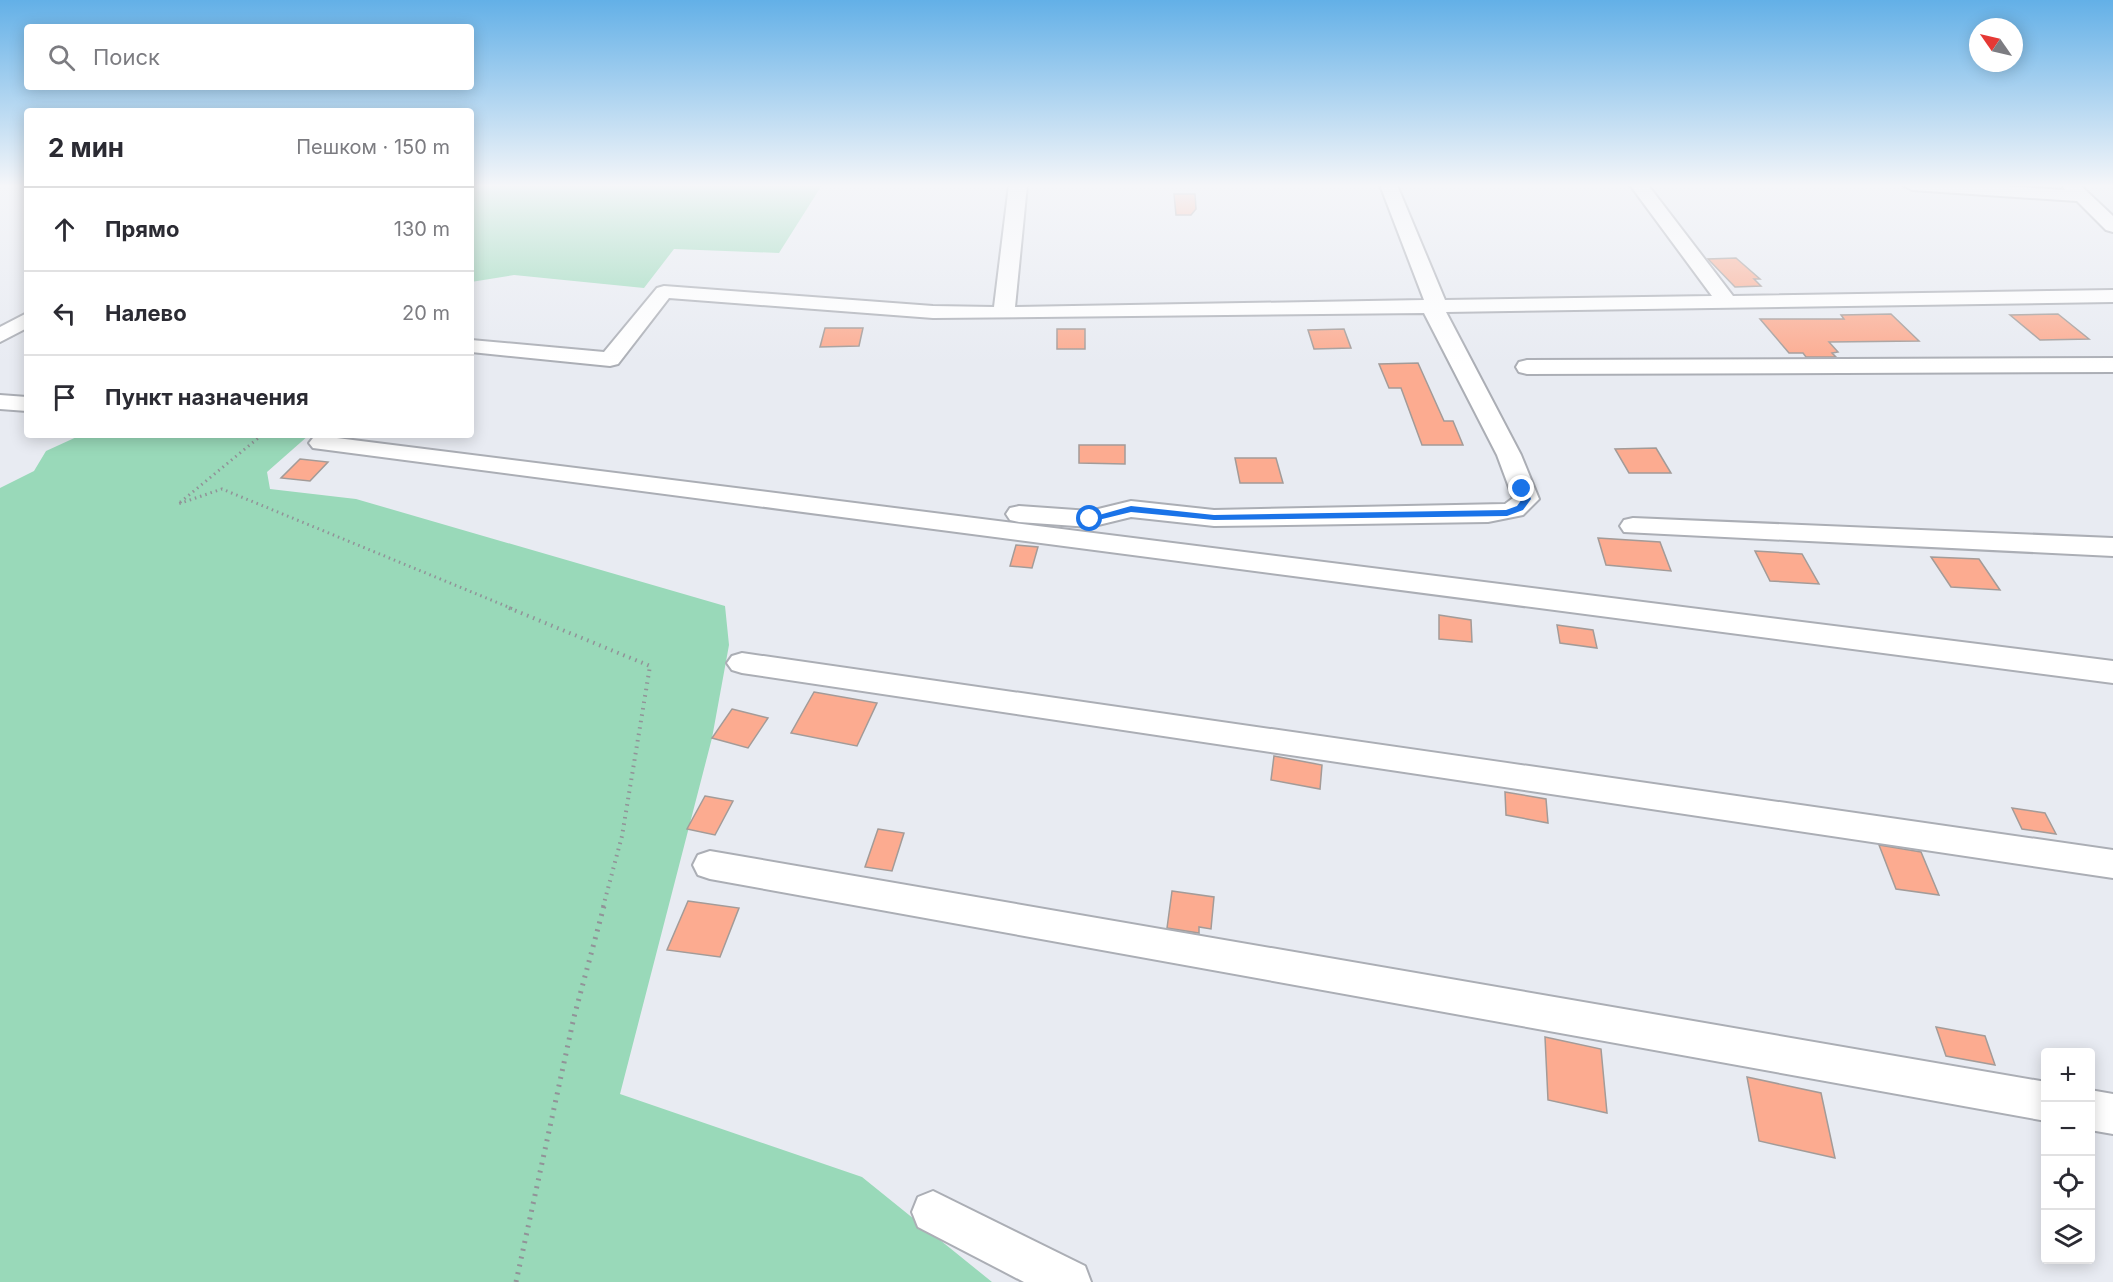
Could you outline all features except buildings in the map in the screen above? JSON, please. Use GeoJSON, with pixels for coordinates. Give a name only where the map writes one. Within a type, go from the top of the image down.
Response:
{"type":"FeatureCollection","features":[{"type":"Feature","properties":{"kind":"street"},"geometry":{"type":"LineString","coordinates":[[1004,314],[1012,245]]}},
{"type":"Feature","properties":{"kind":"street"},"geometry":{"type":"LineString","coordinates":[[962,506],[1028,515],[1090,519],[1131,509],[1214,518],[1488,514],[1507,513],[1520,508],[1526,499],[1509,455],[1435,309],[1411,245]]}},
{"type":"Feature","properties":{"kind":"street"},"geometry":{"type":"LineString","coordinates":[[1684,245],[1728,303]]}},
{"type":"Feature","properties":{"kind":"street"},"geometry":{"type":"LineString","coordinates":[[474,346],[610,359],[664,292],[933,312],[1004,314],[1435,309],[2113,296]]}},
{"type":"Feature","properties":{"kind":"street"},"geometry":{"type":"LineString","coordinates":[[0,336],[24,321]]}},
{"type":"Feature","properties":{"kind":"street"},"geometry":{"type":"LineString","coordinates":[[1527,367],[2111,366]]}},
{"type":"Feature","properties":{"kind":"street"},"geometry":{"type":"LineString","coordinates":[[0,402],[24,404]]}},
{"type":"Feature","properties":{"kind":"street"},"geometry":{"type":"LineString","coordinates":[[321,443],[2113,672]]}},
{"type":"Feature","properties":{"kind":"street"},"geometry":{"type":"LineString","coordinates":[[1633,526],[2113,548]]}},
{"type":"Feature","properties":{"kind":"street"},"geometry":{"type":"LineString","coordinates":[[742,663],[2113,864]]}},
{"type":"Feature","properties":{"kind":"street"},"geometry":{"type":"LineString","coordinates":[[710,865],[2041,1101]]}},
{"type":"Feature","properties":{"kind":"street"},"geometry":{"type":"LineString","coordinates":[[2095,1111],[2113,1114]]}},
{"type":"Feature","properties":{"kind":"street"},"geometry":{"type":"LineString","coordinates":[[933,1212],[1069,1282]]}},
{"type":"Feature","properties":{"kind":"path"},"geometry":{"type":"LineString","coordinates":[[258,438],[178,504],[222,489],[650,666],[622,836],[574,1017],[516,1282]]}},
{"type":"Feature","properties":{"kind":"green space"},"geometry":{"type":"Polygon","coordinates":[[[474,245],[784,245],[779,253],[674,249],[644,288],[514,275],[474,282],[474,245]]]}},
{"type":"Feature","properties":{"kind":"green space"},"geometry":{"type":"Polygon","coordinates":[[[74,438],[306,438],[267,472],[270,489],[356,499],[725,606],[729,645],[712,738],[620,1094],[862,1177],[992,1282],[0,1282],[0,488],[34,471],[46,451],[74,438]]]}},
{"type":"Feature","properties":{"kind":"route"},"geometry":{"type":"LineString","coordinates":[[1090,519],[1131,509],[1214,518],[1507,513],[1520,508],[1526,499],[1522,489]]}}]}
